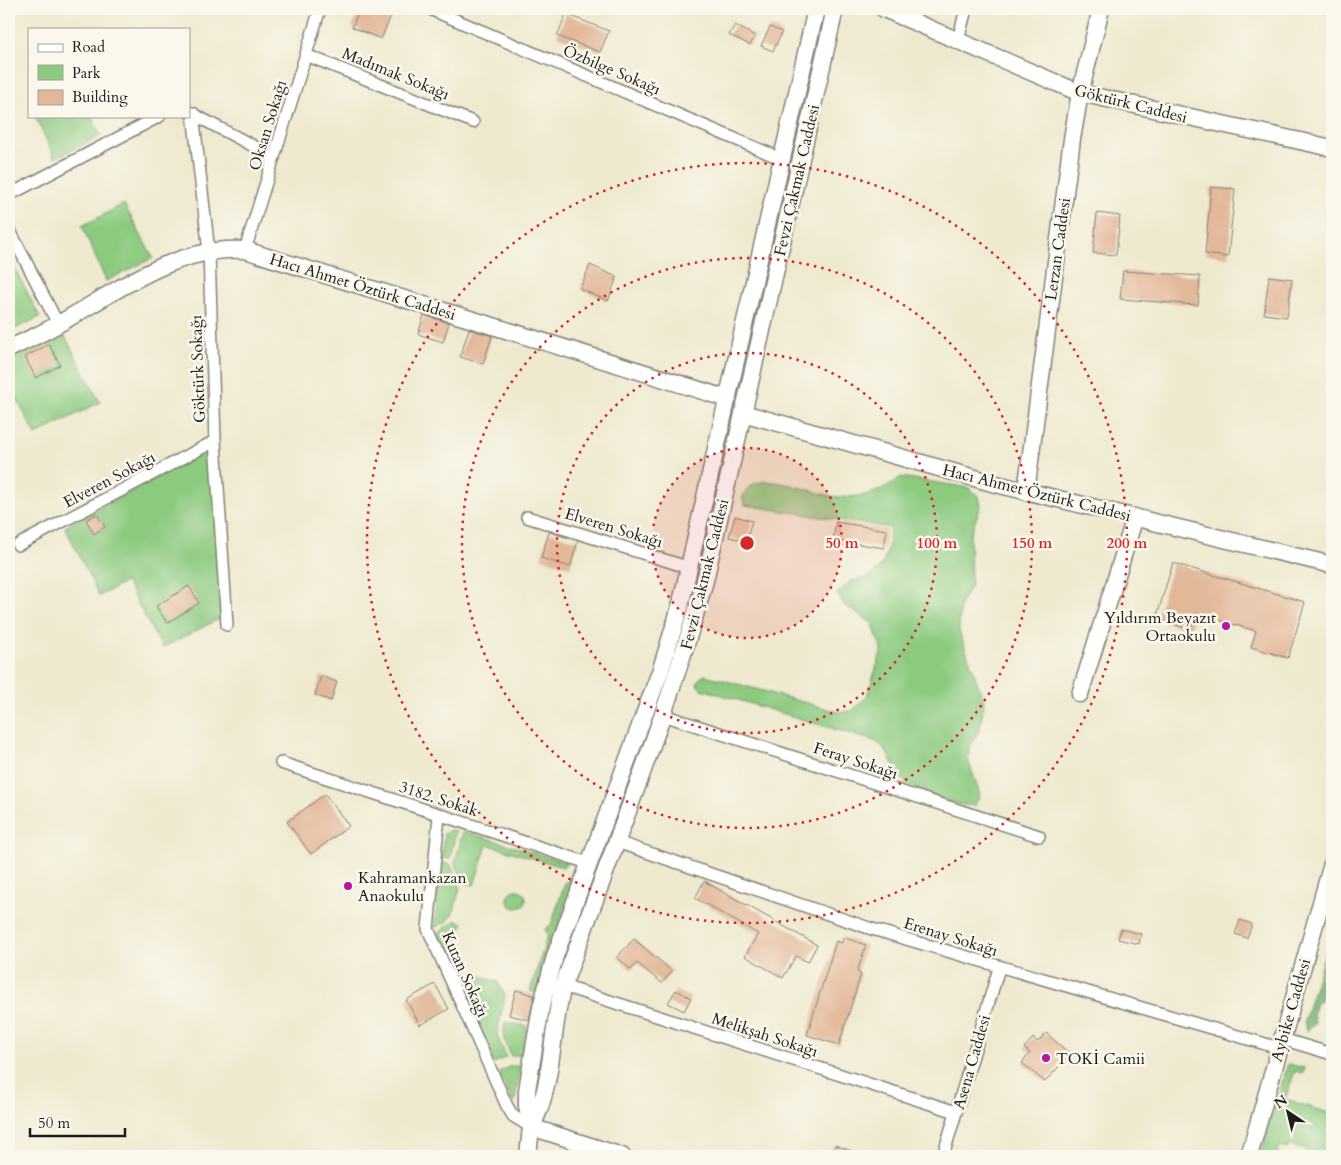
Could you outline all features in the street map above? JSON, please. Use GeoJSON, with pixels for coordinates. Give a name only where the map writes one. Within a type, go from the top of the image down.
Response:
{"type":"FeatureCollection","features":[{"type":"Feature","properties":{"kind":"street","name":"Oksan Sokağı"},"geometry":{"type":"LineString","coordinates":[[246,250],[320,9]]}},
{"type":"Feature","properties":{"kind":"street","name":"Özbilge Sokağı"},"geometry":{"type":"LineString","coordinates":[[430,9],[782,159]]}},
{"type":"Feature","properties":{"kind":"street","name":"Fevzi Çakmak Caddesi"},"geometry":{"type":"LineString","coordinates":[[528,1156],[532,1127],[527,1090],[541,1007],[556,956],[588,863],[661,670],[690,568],[816,9]]}},
{"type":"Feature","properties":{"kind":"street","name":"Fevzi Çakmak Caddesi"},"geometry":{"type":"LineString","coordinates":[[532,1127],[543,1103],[554,1029],[563,986],[617,842],[686,648],[704,581],[835,9]]}},
{"type":"Feature","properties":{"kind":"street","name":"Göktürk Caddesi"},"geometry":{"type":"LineString","coordinates":[[884,9],[1080,93],[1332,148]]}},
{"type":"Feature","properties":{"kind":"street"},"geometry":{"type":"LineString","coordinates":[[958,40],[966,9]]}},
{"type":"Feature","properties":{"kind":"street","name":"Lerzan Caddesi"},"geometry":{"type":"LineString","coordinates":[[1026,492],[1066,181],[1080,93],[1101,9]]}},
{"type":"Feature","properties":{"kind":"street","name":"Madımak Sokağı"},"geometry":{"type":"LineString","coordinates":[[306,55],[474,122]]}},
{"type":"Feature","properties":{"kind":"street"},"geometry":{"type":"LineString","coordinates":[[191,112],[274,157]]}},
{"type":"Feature","properties":{"kind":"street","name":"Göktürk Sokağı"},"geometry":{"type":"LineString","coordinates":[[191,112],[209,252],[215,441],[228,625]]}},
{"type":"Feature","properties":{"kind":"street"},"geometry":{"type":"LineString","coordinates":[[9,195],[156,118]]}},
{"type":"Feature","properties":{"kind":"street"},"geometry":{"type":"LineString","coordinates":[[9,229],[58,324]]}},
{"type":"Feature","properties":{"kind":"street","name":"Hacı Ahmet Öztürk Caddesi"},"geometry":{"type":"LineString","coordinates":[[9,349],[58,324],[146,274],[191,256],[220,249],[246,250],[324,276],[570,349],[728,399]]}},
{"type":"Feature","properties":{"kind":"street","name":"Hacı Ahmet Öztürk Caddesi"},"geometry":{"type":"LineString","coordinates":[[743,413],[1026,492],[1332,565]]}},
{"type":"Feature","properties":{"kind":"street","name":"Elveren Sokağı"},"geometry":{"type":"LineString","coordinates":[[18,545],[215,441]]}},
{"type":"Feature","properties":{"kind":"street","name":"Elveren Sokağı"},"geometry":{"type":"LineString","coordinates":[[528,517],[690,568]]}},
{"type":"Feature","properties":{"kind":"street"},"geometry":{"type":"LineString","coordinates":[[1080,694],[1134,517]]}},
{"type":"Feature","properties":{"kind":"street","name":"Feray Sokağı"},"geometry":{"type":"LineString","coordinates":[[663,715],[1038,836]]}},
{"type":"Feature","properties":{"kind":"street","name":"3182. Sokak"},"geometry":{"type":"LineString","coordinates":[[281,763],[588,863]]}},
{"type":"Feature","properties":{"kind":"street","name":"Kutan Sokağı"},"geometry":{"type":"LineString","coordinates":[[439,816],[428,928],[507,1106],[513,1116],[532,1127]]}},
{"type":"Feature","properties":{"kind":"street","name":"Erenay Sokağı"},"geometry":{"type":"LineString","coordinates":[[617,842],[782,900],[999,968],[1281,1043],[1332,1054]]}},
{"type":"Feature","properties":{"kind":"street","name":"Aybike Caddesi"},"geometry":{"type":"LineString","coordinates":[[1250,1156],[1332,864]]}},
{"type":"Feature","properties":{"kind":"street","name":"Asena Caddesi"},"geometry":{"type":"LineString","coordinates":[[943,1156],[999,968]]}},
{"type":"Feature","properties":{"kind":"street","name":"Melikşah Sokağı"},"geometry":{"type":"LineString","coordinates":[[563,986],[956,1112]]}},
{"type":"Feature","properties":{"kind":"street"},"geometry":{"type":"LineString","coordinates":[[532,1127],[622,1156]]}},
{"type":"Feature","properties":{"kind":"green space"},"geometry":{"type":"Polygon","coordinates":[[[36,118],[92,118],[101,136],[55,158],[36,118]]]}},
{"type":"Feature","properties":{"kind":"green space"},"geometry":{"type":"Polygon","coordinates":[[[124,204],[153,258],[106,281],[82,226],[124,204]]]}},
{"type":"Feature","properties":{"kind":"green space"},"geometry":{"type":"Polygon","coordinates":[[[12,263],[40,317],[9,332],[9,265],[12,263]]]}},
{"type":"Feature","properties":{"kind":"green space"},"geometry":{"type":"Polygon","coordinates":[[[61,329],[100,402],[36,435],[9,385],[9,357],[61,329]]]}},
{"type":"Feature","properties":{"kind":"green space"},"geometry":{"type":"Polygon","coordinates":[[[201,453],[214,463],[221,618],[162,648],[126,582],[99,596],[65,527],[201,453]]]}},
{"type":"Feature","properties":{"kind":"green space"},"geometry":{"type":"Polygon","coordinates":[[[901,477],[970,488],[979,497],[981,506],[970,534],[971,585],[960,605],[959,631],[984,701],[980,729],[970,746],[968,759],[980,795],[975,805],[946,801],[914,788],[900,777],[886,751],[877,742],[702,689],[697,685],[700,678],[705,675],[839,712],[852,711],[867,696],[882,650],[872,623],[844,605],[837,594],[850,581],[870,576],[882,565],[888,549],[890,528],[745,505],[742,498],[748,488],[756,483],[767,482],[792,485],[839,497],[872,493],[887,487],[901,477]]]}},
{"type":"Feature","properties":{"kind":"green space"},"geometry":{"type":"Polygon","coordinates":[[[450,830],[456,831],[450,859],[442,858],[444,834],[450,830]]]}},
{"type":"Feature","properties":{"kind":"green space"},"geometry":{"type":"Polygon","coordinates":[[[463,831],[568,863],[563,867],[489,845],[486,848],[474,885],[464,883],[455,863],[463,831]]]}},
{"type":"Feature","properties":{"kind":"green space"},"geometry":{"type":"Polygon","coordinates":[[[441,863],[450,864],[460,887],[454,911],[449,920],[434,928],[441,863]]]}},
{"type":"Feature","properties":{"kind":"green space"},"geometry":{"type":"Polygon","coordinates":[[[574,878],[536,993],[530,991],[548,935],[545,929],[551,925],[565,883],[574,878]]]}},
{"type":"Feature","properties":{"kind":"green space"},"geometry":{"type":"Polygon","coordinates":[[[513,890],[521,890],[526,895],[524,906],[513,908],[508,903],[508,895],[513,890]]]}},
{"type":"Feature","properties":{"kind":"green space"},"geometry":{"type":"Polygon","coordinates":[[[456,920],[463,923],[451,960],[457,968],[498,982],[505,996],[497,1035],[506,1057],[494,1063],[435,935],[456,920]]]}},
{"type":"Feature","properties":{"kind":"green space"},"geometry":{"type":"Polygon","coordinates":[[[1332,930],[1332,991],[1316,1003],[1313,1012],[1315,1024],[1306,1031],[1304,1021],[1332,930]]]}},
{"type":"Feature","properties":{"kind":"green space"},"geometry":{"type":"Polygon","coordinates":[[[505,1022],[527,1026],[522,1055],[511,1056],[503,1037],[505,1022]]]}},
{"type":"Feature","properties":{"kind":"green space"},"geometry":{"type":"Polygon","coordinates":[[[1288,1064],[1305,1068],[1303,1073],[1295,1071],[1285,1099],[1332,1114],[1331,1156],[1322,1156],[1289,1145],[1288,1149],[1280,1146],[1277,1156],[1260,1156],[1288,1064]]]}},
{"type":"Feature","properties":{"kind":"green space"},"geometry":{"type":"Polygon","coordinates":[[[511,1066],[520,1066],[515,1102],[512,1102],[499,1072],[511,1066]]]}},
{"type":"Feature","properties":{"kind":"building"},"geometry":{"type":"Polygon","coordinates":[[[360,9],[386,9],[393,11],[381,39],[352,27],[360,9]]]}},
{"type":"Feature","properties":{"kind":"building"},"geometry":{"type":"Polygon","coordinates":[[[566,14],[609,31],[600,52],[557,36],[566,14]]]}},
{"type":"Feature","properties":{"kind":"building"},"geometry":{"type":"Polygon","coordinates":[[[735,25],[755,36],[750,45],[729,35],[735,25]]]}},
{"type":"Feature","properties":{"kind":"building"},"geometry":{"type":"Polygon","coordinates":[[[770,27],[782,32],[773,51],[761,46],[770,27]]]}},
{"type":"Feature","properties":{"kind":"building"},"geometry":{"type":"Polygon","coordinates":[[[1211,187],[1235,189],[1228,257],[1205,254],[1211,187]]]}},
{"type":"Feature","properties":{"kind":"building"},"geometry":{"type":"Polygon","coordinates":[[[1097,213],[1120,216],[1116,255],[1093,253],[1097,213]]]}},
{"type":"Feature","properties":{"kind":"building"},"geometry":{"type":"Polygon","coordinates":[[[590,265],[617,277],[608,301],[580,289],[590,265]]]}},
{"type":"Feature","properties":{"kind":"building"},"geometry":{"type":"Polygon","coordinates":[[[1123,271],[1200,276],[1198,305],[1120,299],[1123,271]]]}},
{"type":"Feature","properties":{"kind":"building"},"geometry":{"type":"Polygon","coordinates":[[[1269,276],[1292,279],[1287,317],[1264,314],[1269,276]]]}},
{"type":"Feature","properties":{"kind":"building"},"geometry":{"type":"Polygon","coordinates":[[[424,315],[449,323],[443,342],[418,334],[424,315]]]}},
{"type":"Feature","properties":{"kind":"building"},"geometry":{"type":"Polygon","coordinates":[[[469,329],[492,336],[483,364],[460,357],[469,329]]]}},
{"type":"Feature","properties":{"kind":"building"},"geometry":{"type":"Polygon","coordinates":[[[49,344],[60,365],[36,378],[25,357],[49,344]]]}},
{"type":"Feature","properties":{"kind":"building"},"geometry":{"type":"Polygon","coordinates":[[[97,514],[105,527],[94,534],[86,520],[97,514]]]}},
{"type":"Feature","properties":{"kind":"building"},"geometry":{"type":"Polygon","coordinates":[[[735,516],[752,521],[746,541],[729,537],[735,516]]]}},
{"type":"Feature","properties":{"kind":"building"},"geometry":{"type":"Polygon","coordinates":[[[836,522],[887,530],[884,548],[833,540],[836,522]]]}},
{"type":"Feature","properties":{"kind":"building"},"geometry":{"type":"Polygon","coordinates":[[[549,532],[578,541],[570,567],[541,558],[549,532]]]}},
{"type":"Feature","properties":{"kind":"building"},"geometry":{"type":"Polygon","coordinates":[[[1173,563],[1305,602],[1288,658],[1251,647],[1256,631],[1195,613],[1190,629],[1156,619],[1173,563]]]}},
{"type":"Feature","properties":{"kind":"building"},"geometry":{"type":"Polygon","coordinates":[[[189,586],[199,603],[167,623],[156,606],[189,586]]]}},
{"type":"Feature","properties":{"kind":"building"},"geometry":{"type":"Polygon","coordinates":[[[321,676],[337,682],[331,701],[315,695],[321,676]]]}},
{"type":"Feature","properties":{"kind":"building"},"geometry":{"type":"Polygon","coordinates":[[[325,794],[349,826],[311,854],[287,822],[325,794]]]}},
{"type":"Feature","properties":{"kind":"building"},"geometry":{"type":"Polygon","coordinates":[[[704,881],[817,945],[808,962],[796,956],[783,978],[745,956],[758,934],[695,898],[704,881]]]}},
{"type":"Feature","properties":{"kind":"building"},"geometry":{"type":"Polygon","coordinates":[[[1240,920],[1252,924],[1247,938],[1235,934],[1240,920]]]}},
{"type":"Feature","properties":{"kind":"building"},"geometry":{"type":"Polygon","coordinates":[[[1121,929],[1141,934],[1139,944],[1118,939],[1121,929]]]}},
{"type":"Feature","properties":{"kind":"building"},"geometry":{"type":"Polygon","coordinates":[[[843,937],[866,945],[857,972],[861,974],[839,1045],[807,1035],[836,941],[842,943],[843,937]]]}},
{"type":"Feature","properties":{"kind":"building"},"geometry":{"type":"Polygon","coordinates":[[[634,939],[672,971],[662,983],[637,963],[631,970],[617,957],[634,939]]]}},
{"type":"Feature","properties":{"kind":"building"},"geometry":{"type":"Polygon","coordinates":[[[435,984],[449,1009],[420,1025],[406,1000],[435,984]]]}},
{"type":"Feature","properties":{"kind":"building"},"geometry":{"type":"Polygon","coordinates":[[[516,990],[534,995],[529,1020],[509,1015],[516,990]]]}},
{"type":"Feature","properties":{"kind":"building"},"geometry":{"type":"Polygon","coordinates":[[[676,990],[691,998],[684,1011],[668,1003],[676,990]]]}},
{"type":"Feature","properties":{"kind":"building","name":"TOKİ Camii"},"geometry":{"type":"Polygon","coordinates":[[[1046,1033],[1070,1054],[1045,1082],[1022,1063],[1030,1053],[1024,1048],[1033,1038],[1038,1042],[1046,1033]]]}},
{"type":"Feature","properties":{"kind":"building"},"geometry":{"type":"Polygon","coordinates":[[[835,1145],[863,1155],[863,1156],[830,1156],[835,1145]]]}},
{"type":"Feature","properties":{"kind":"place","name":"Yıldırım Beyazıt Ortaokulu"},"geometry":{"type":"Point","coordinates":[1226,626]}},
{"type":"Feature","properties":{"kind":"place","name":"Kahramankazan Anaokulu"},"geometry":{"type":"Point","coordinates":[348,886]}},
{"type":"Feature","properties":{"kind":"place","name":"TOKİ Camii"},"geometry":{"type":"Point","coordinates":[1046,1058]}}]}
